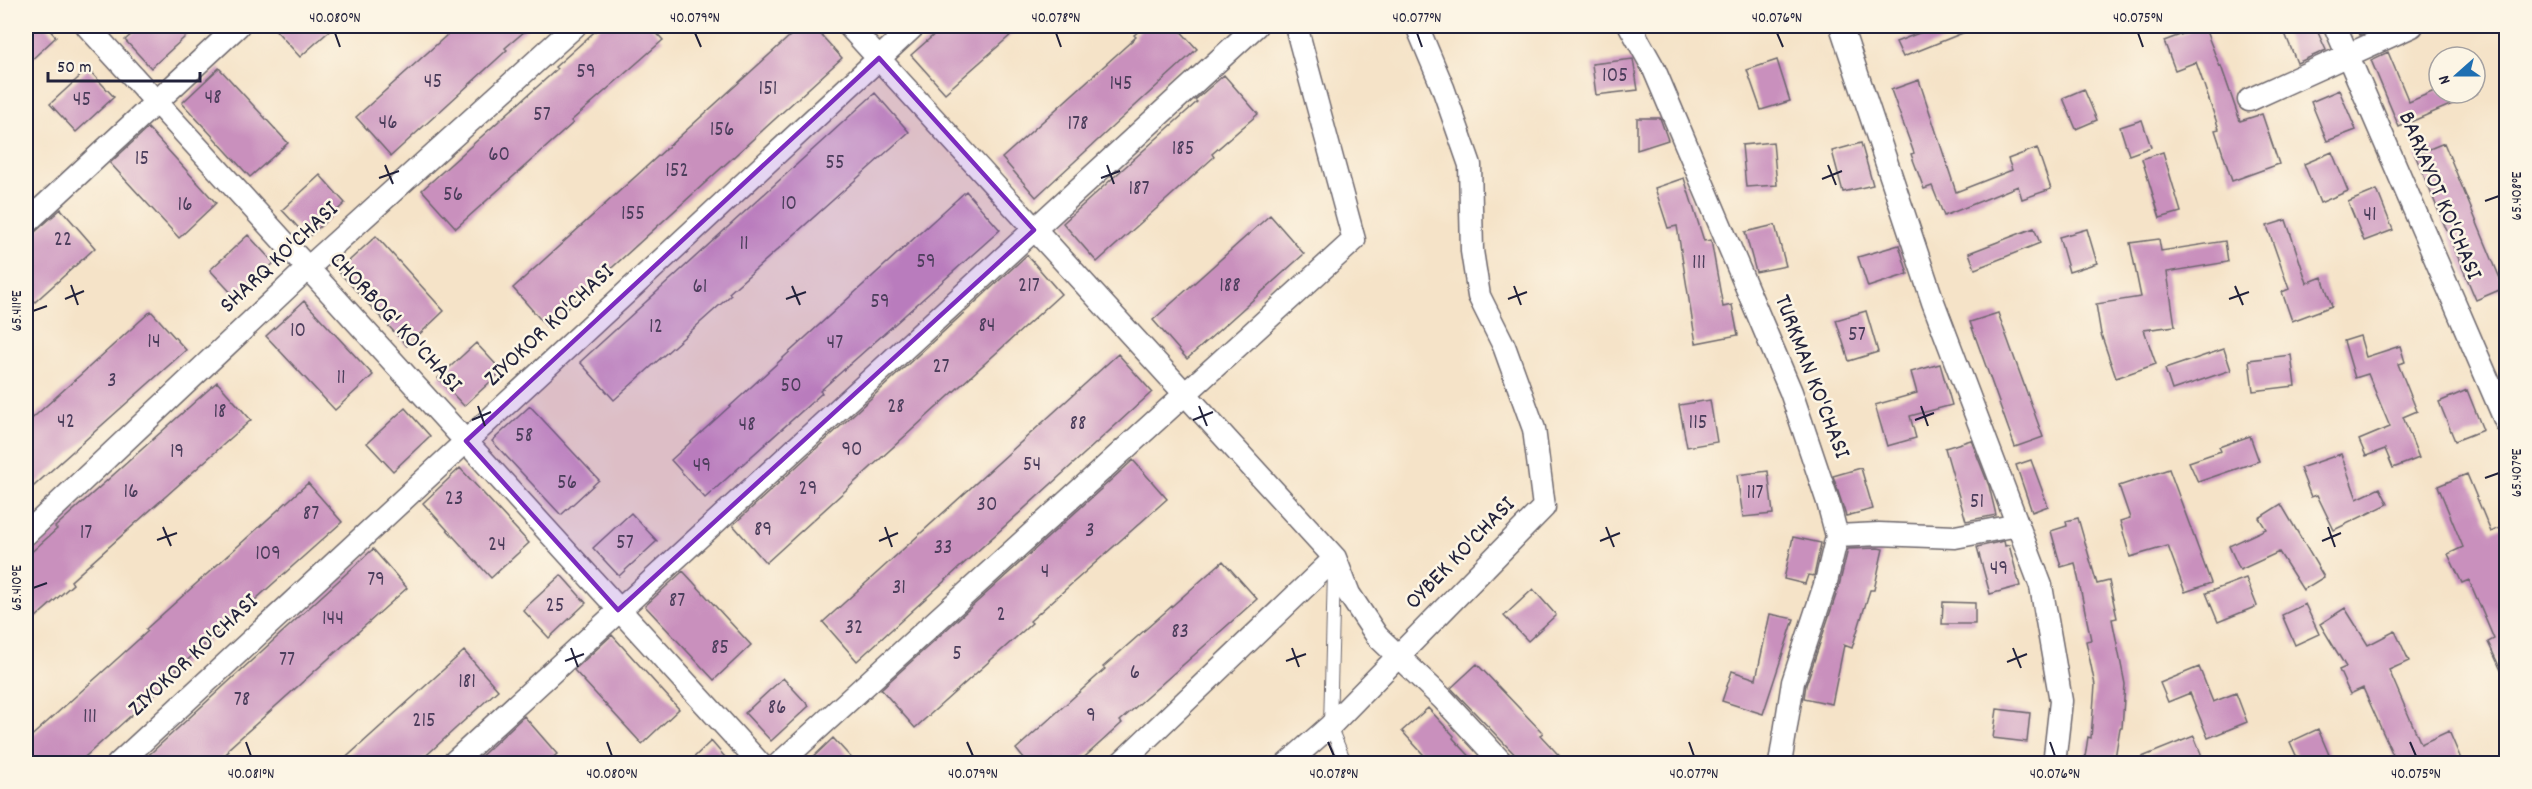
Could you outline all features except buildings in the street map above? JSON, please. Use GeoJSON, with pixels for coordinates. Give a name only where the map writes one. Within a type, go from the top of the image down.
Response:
{"type":"FeatureCollection","features":[{"type":"Feature","properties":{"kind":"street","name":"CHORBOG' KO'CHASI"},"geometry":{"type":"LineString","coordinates":[[87,26],[760,764]]}},
{"type":"Feature","properties":{"kind":"street"},"geometry":{"type":"LineString","coordinates":[[26,223],[237,26]]}},
{"type":"Feature","properties":{"kind":"street","name":"SHARQ KO'CHASI"},"geometry":{"type":"LineString","coordinates":[[26,534],[308,268],[575,26]]}},
{"type":"Feature","properties":{"kind":"street"},"geometry":{"type":"LineString","coordinates":[[849,26],[1335,558],[1349,594],[1377,636],[1443,699],[1503,764]]}},
{"type":"Feature","properties":{"kind":"street","name":"ZIYOKOR KO'CHASI"},"geometry":{"type":"LineString","coordinates":[[118,764],[914,26]]}},
{"type":"Feature","properties":{"kind":"street"},"geometry":{"type":"LineString","coordinates":[[452,764],[1256,26]]}},
{"type":"Feature","properties":{"kind":"street"},"geometry":{"type":"LineString","coordinates":[[779,764],[1354,240],[1296,26]]}},
{"type":"Feature","properties":{"kind":"street","name":"OYBEK KO'CHASI"},"geometry":{"type":"LineString","coordinates":[[1287,764],[1330,726],[1544,507],[1534,429],[1504,346],[1479,296],[1472,251],[1470,165],[1418,26]]}},
{"type":"Feature","properties":{"kind":"street","name":"TURKMAN KO'CHASI"},"geometry":{"type":"LineString","coordinates":[[1630,26],[1654,69],[1791,392],[1837,536],[1826,582],[1793,682],[1780,764]]}},
{"type":"Feature","properties":{"kind":"street"},"geometry":{"type":"LineString","coordinates":[[1841,26],[1933,302],[2041,586],[2061,701],[2054,764]]}},
{"type":"Feature","properties":{"kind":"street","name":"BARXAYOT KO'CHASI"},"geometry":{"type":"LineString","coordinates":[[2335,26],[2504,408]]}},
{"type":"Feature","properties":{"kind":"street"},"geometry":{"type":"LineString","coordinates":[[2249,100],[2412,26]]}},
{"type":"Feature","properties":{"kind":"street"},"geometry":{"type":"LineString","coordinates":[[1837,536],[1878,534],[1955,537],[2018,525]]}},
{"type":"Feature","properties":{"kind":"street"},"geometry":{"type":"LineString","coordinates":[[1120,764],[1335,558]]}},
{"type":"Feature","properties":{"kind":"lane"},"geometry":{"type":"LineString","coordinates":[[1335,558],[1330,726],[1346,764]]}},
{"type":"Feature","properties":{"kind":"highlighted area"},"geometry":{"type":"Polygon","coordinates":[[[879,58],[1034,230],[618,610],[466,441],[879,58]]]}}]}
